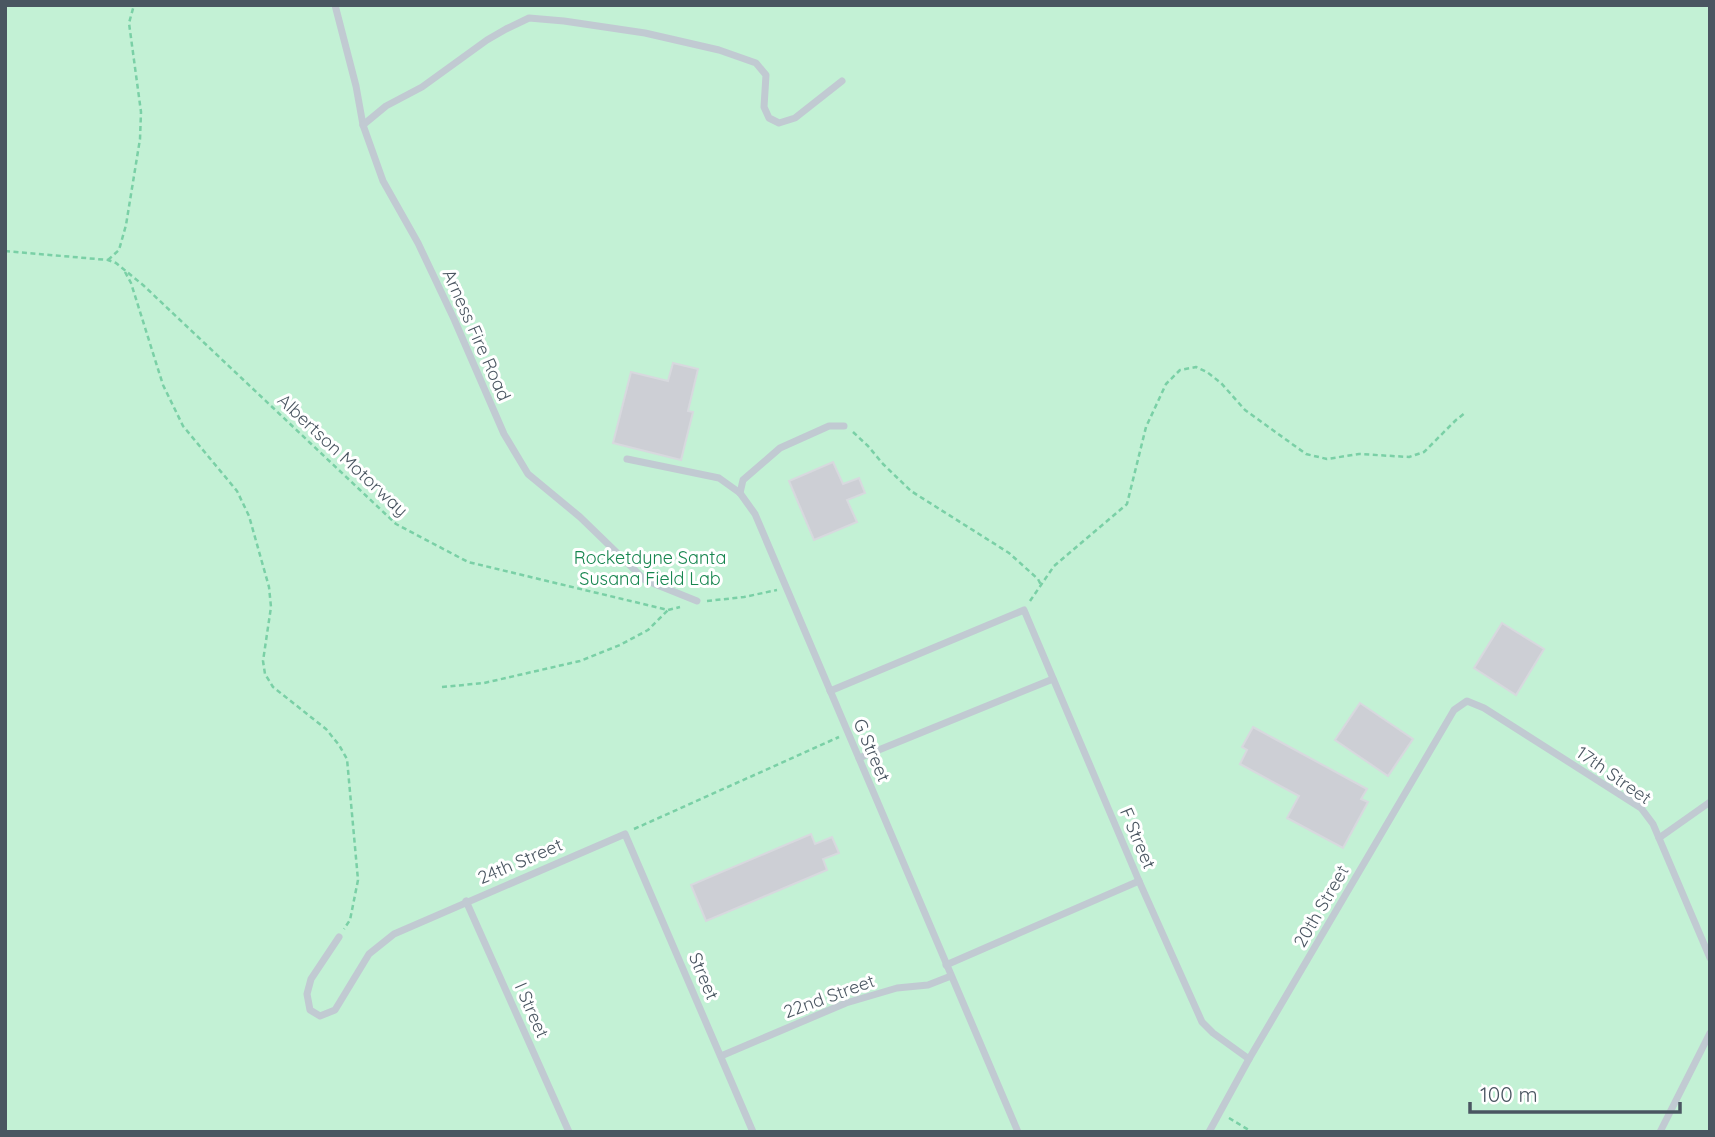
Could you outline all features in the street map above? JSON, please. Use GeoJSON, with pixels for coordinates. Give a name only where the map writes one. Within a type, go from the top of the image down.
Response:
{"type":"FeatureCollection","features":[{"type":"Feature","properties":{"kind":"lane","name":"Arness Fire Road"},"geometry":{"type":"LineString","coordinates":[[334,5],[356,86],[363,125],[383,181],[418,243],[504,434],[528,474],[580,517],[645,580],[697,601]]}},
{"type":"Feature","properties":{"kind":"lane"},"geometry":{"type":"LineString","coordinates":[[363,125],[386,106],[422,87],[487,40],[529,18],[645,33],[719,50],[756,63],[766,75],[764,107],[769,118],[779,123],[794,118],[842,81]]}},
{"type":"Feature","properties":{"kind":"lane"},"geometry":{"type":"LineString","coordinates":[[740,493],[743,480],[780,448],[829,426],[844,426]]}},
{"type":"Feature","properties":{"kind":"lane","name":"G Street"},"geometry":{"type":"LineString","coordinates":[[627,459],[719,478],[740,493],[755,514],[1018,1132]]}},
{"type":"Feature","properties":{"kind":"lane"},"geometry":{"type":"LineString","coordinates":[[830,691],[1024,610]]}},
{"type":"Feature","properties":{"kind":"lane","name":"F Street"},"geometry":{"type":"LineString","coordinates":[[1024,610],[1202,1022],[1249,1059]]}},
{"type":"Feature","properties":{"kind":"lane"},"geometry":{"type":"LineString","coordinates":[[859,758],[1054,679]]}},
{"type":"Feature","properties":{"kind":"lane","name":"17th Street"},"geometry":{"type":"LineString","coordinates":[[1467,701],[1484,708],[1641,808],[1653,824],[1710,958]]}},
{"type":"Feature","properties":{"kind":"lane","name":"20th Street"},"geometry":{"type":"LineString","coordinates":[[1209,1132],[1454,710],[1467,701]]}},
{"type":"Feature","properties":{"kind":"lane"},"geometry":{"type":"LineString","coordinates":[[1659,838],[1710,802]]}},
{"type":"Feature","properties":{"kind":"lane","name":"24th Street"},"geometry":{"type":"LineString","coordinates":[[339,937],[311,979],[307,994],[310,1010],[320,1016],[335,1010],[369,954],[394,934],[625,834]]}},
{"type":"Feature","properties":{"kind":"lane","name":"Street"},"geometry":{"type":"LineString","coordinates":[[625,834],[753,1132]]}},
{"type":"Feature","properties":{"kind":"lane"},"geometry":{"type":"LineString","coordinates":[[946,965],[1139,881]]}},
{"type":"Feature","properties":{"kind":"lane","name":"I Street"},"geometry":{"type":"LineString","coordinates":[[466,901],[569,1132]]}},
{"type":"Feature","properties":{"kind":"lane","name":"22nd Street"},"geometry":{"type":"LineString","coordinates":[[721,1056],[846,1003],[897,988],[928,985],[951,976]]}},
{"type":"Feature","properties":{"kind":"lane"},"geometry":{"type":"LineString","coordinates":[[1660,1132],[1710,1033]]}},
{"type":"Feature","properties":{"kind":"path"},"geometry":{"type":"LineString","coordinates":[[108,260],[119,250],[126,225],[140,139],[141,112],[129,23],[134,5]]}},
{"type":"Feature","properties":{"kind":"path","name":"Albertson Motorway"},"geometry":{"type":"LineString","coordinates":[[5,251],[108,260],[116,263],[153,294],[396,524],[468,562],[668,610]]}},
{"type":"Feature","properties":{"kind":"path"},"geometry":{"type":"LineString","coordinates":[[123,269],[131,283],[163,385],[183,426],[236,491],[249,516],[269,587],[271,607],[263,661],[265,674],[273,687],[326,729],[347,759],[358,880],[350,920],[339,937]]}},
{"type":"Feature","properties":{"kind":"path"},"geometry":{"type":"LineString","coordinates":[[1024,610],[1054,566],[1127,504],[1146,427],[1166,384],[1180,370],[1196,367],[1207,372],[1221,383],[1245,410],[1306,454],[1327,459],[1359,454],[1409,457],[1424,452],[1465,413]]}},
{"type":"Feature","properties":{"kind":"path"},"geometry":{"type":"LineString","coordinates":[[844,426],[869,446],[911,491],[1009,553],[1038,579],[1041,585]]}},
{"type":"Feature","properties":{"kind":"path"},"geometry":{"type":"LineString","coordinates":[[442,687],[484,684],[580,661],[648,630],[668,610],[697,601],[744,597],[786,588]]}},
{"type":"Feature","properties":{"kind":"path"},"geometry":{"type":"LineString","coordinates":[[625,834],[848,733]]}},
{"type":"Feature","properties":{"kind":"path"},"geometry":{"type":"LineString","coordinates":[[1220,1113],[1252,1132]]}},
{"type":"Feature","properties":{"kind":"green space","name":"Rocketdyne Santa Susana Field Lab"},"geometry":{"type":"Polygon","coordinates":[[[5,5],[1710,5],[1710,1132],[5,1132],[5,5]]]}},
{"type":"Feature","properties":{"kind":"building"},"geometry":{"type":"Polygon","coordinates":[[[673,363],[698,369],[688,411],[693,412],[681,460],[613,443],[631,372],[668,381],[673,363]]]}},
{"type":"Feature","properties":{"kind":"building"},"geometry":{"type":"Polygon","coordinates":[[[833,462],[843,484],[859,478],[865,493],[847,500],[857,522],[814,540],[789,481],[833,462]]]}},
{"type":"Feature","properties":{"kind":"building"},"geometry":{"type":"Polygon","coordinates":[[[1502,623],[1544,649],[1516,695],[1474,668],[1502,623]]]}},
{"type":"Feature","properties":{"kind":"building"},"geometry":{"type":"Polygon","coordinates":[[[1360,703],[1413,739],[1388,776],[1335,740],[1360,703]]]}},
{"type":"Feature","properties":{"kind":"building"},"geometry":{"type":"Polygon","coordinates":[[[1253,727],[1367,789],[1361,799],[1368,802],[1343,848],[1287,818],[1299,796],[1240,764],[1247,750],[1242,747],[1253,727]]]}},
{"type":"Feature","properties":{"kind":"building"},"geometry":{"type":"Polygon","coordinates":[[[811,834],[815,844],[832,837],[839,853],[823,859],[827,870],[706,921],[691,885],[811,834]]]}}]}
